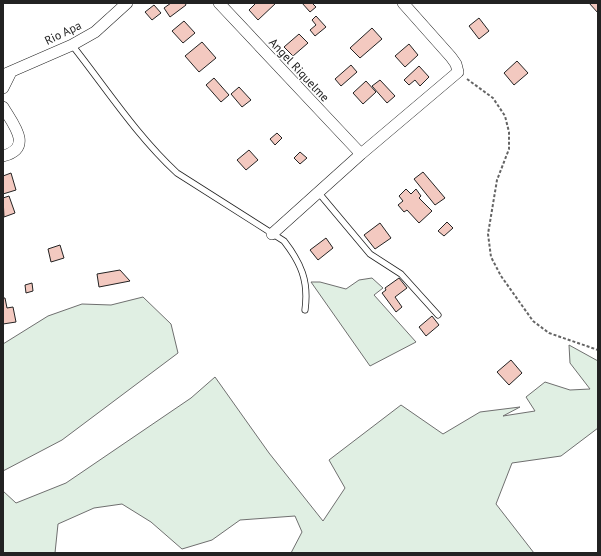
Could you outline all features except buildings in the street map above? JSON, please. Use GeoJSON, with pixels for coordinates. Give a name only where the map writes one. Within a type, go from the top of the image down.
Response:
{"type":"FeatureCollection","features":[{"type":"Feature","properties":{"kind":"street","name":"Rio Apa"},"geometry":{"type":"LineString","coordinates":[[7,74],[72,45],[95,32],[127,3]]}},
{"type":"Feature","properties":{"kind":"street","name":"Angel Riquelme"},"geometry":{"type":"LineString","coordinates":[[219,3],[361,154]]}},
{"type":"Feature","properties":{"kind":"street"},"geometry":{"type":"LineString","coordinates":[[272,234],[361,154],[458,72],[456,64],[451,56],[403,3]]}},
{"type":"Feature","properties":{"kind":"street"},"geometry":{"type":"LineString","coordinates":[[3,88],[7,74]]}},
{"type":"Feature","properties":{"kind":"street"},"geometry":{"type":"LineString","coordinates":[[3,107],[18,134],[20,142],[15,152],[3,156]]}},
{"type":"Feature","properties":{"kind":"lane"},"geometry":{"type":"LineString","coordinates":[[72,45],[137,132],[177,173],[284,241],[296,257],[305,280],[308,294],[305,310]]}},
{"type":"Feature","properties":{"kind":"lane"},"geometry":{"type":"LineString","coordinates":[[318,192],[370,254],[401,274],[438,315]]}},
{"type":"Feature","properties":{"kind":"path"},"geometry":{"type":"LineString","coordinates":[[458,72],[493,98],[505,116],[508,132],[509,149],[497,180],[488,234],[491,257],[501,276],[533,321],[549,333],[598,350]]}},
{"type":"Feature","properties":{"kind":"green space"},"geometry":{"type":"Polygon","coordinates":[[[372,278],[383,288],[374,295],[416,342],[370,366],[311,282],[320,282],[346,289],[359,280],[372,278]]]}},
{"type":"Feature","properties":{"kind":"green space"},"geometry":{"type":"Polygon","coordinates":[[[143,297],[171,324],[178,353],[62,440],[3,471],[3,344],[48,316],[82,304],[111,305],[143,297]]]}},
{"type":"Feature","properties":{"kind":"green space"},"geometry":{"type":"Polygon","coordinates":[[[569,345],[598,361],[598,428],[561,456],[512,463],[496,504],[534,553],[291,553],[302,532],[295,516],[240,520],[212,540],[182,549],[151,522],[122,504],[94,508],[58,524],[55,553],[3,553],[3,491],[16,503],[66,483],[191,398],[215,377],[269,453],[323,521],[345,488],[329,460],[401,405],[443,434],[480,412],[520,407],[503,416],[535,411],[526,397],[545,382],[570,390],[590,389],[570,363],[569,345]]]}}]}
